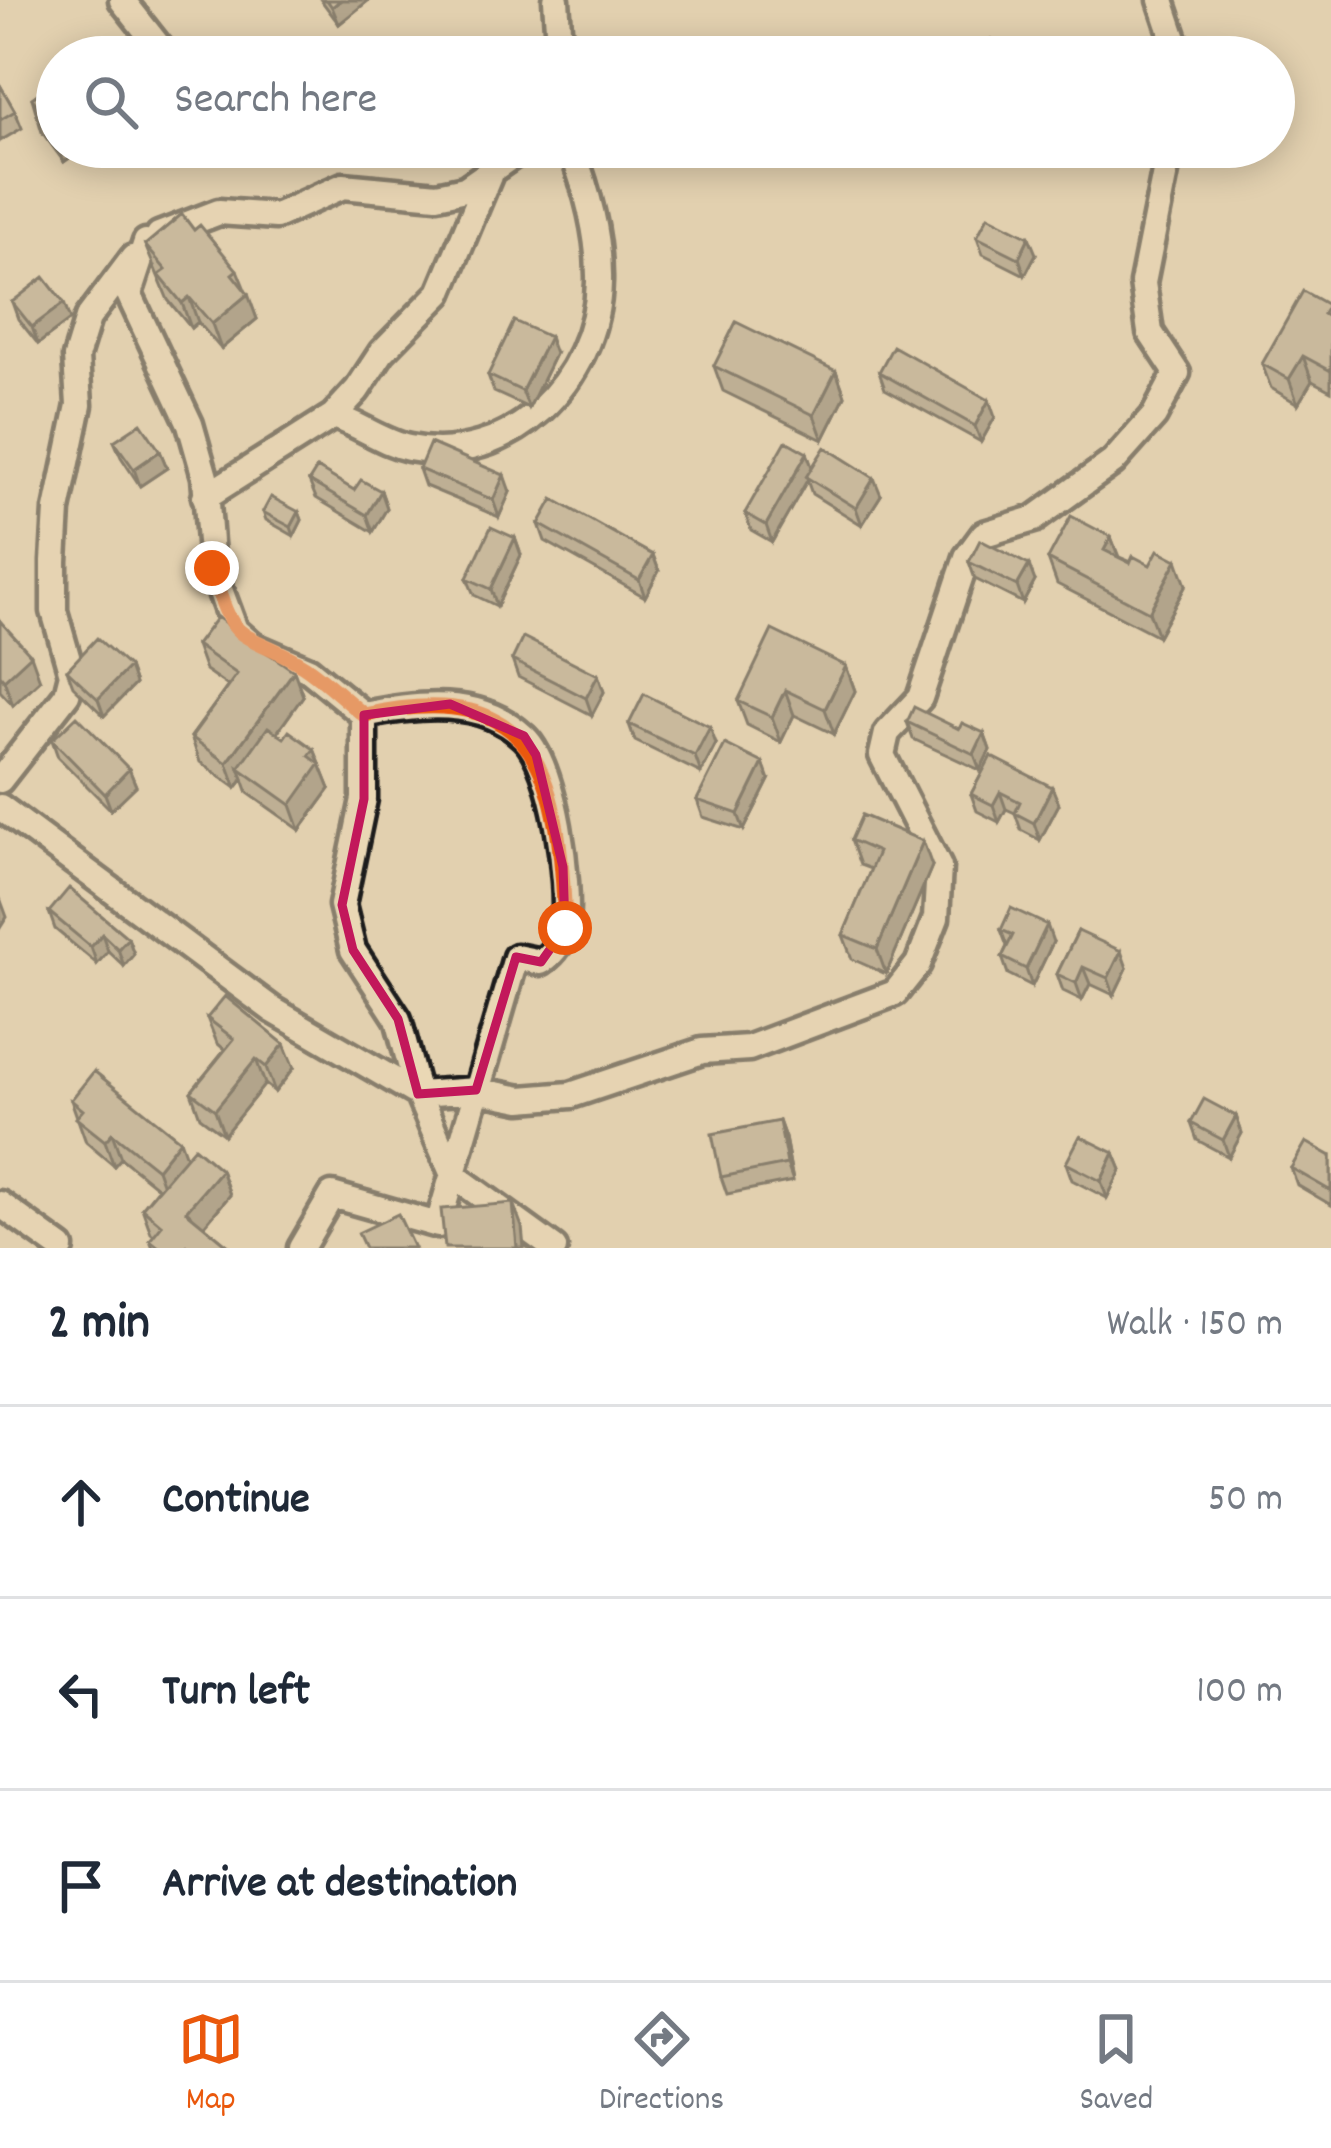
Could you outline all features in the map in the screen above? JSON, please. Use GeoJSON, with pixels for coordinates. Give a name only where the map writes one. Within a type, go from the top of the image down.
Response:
{"type":"FeatureCollection","features":[{"type":"Feature","properties":{"kind":"street"},"geometry":{"type":"LineString","coordinates":[[122,0],[150,36]]}},
{"type":"Feature","properties":{"kind":"street"},"geometry":{"type":"LineString","coordinates":[[556,0],[559,36]]}},
{"type":"Feature","properties":{"kind":"street"},"geometry":{"type":"LineString","coordinates":[[1161,0],[1173,36]]}},
{"type":"Feature","properties":{"kind":"street"},"geometry":{"type":"LineString","coordinates":[[0,780],[68,694],[72,674],[54,611],[53,562],[63,469],[79,405],[76,357],[88,318],[146,242],[185,220],[219,212],[275,216],[343,186],[437,195],[499,168]]}},
{"type":"Feature","properties":{"kind":"street"},"geometry":{"type":"LineString","coordinates":[[333,416],[411,448],[494,441],[532,421],[566,384],[588,339],[599,285],[586,189],[578,168]]}},
{"type":"Feature","properties":{"kind":"street"},"geometry":{"type":"LineString","coordinates":[[0,807],[273,1010],[418,1094],[476,1090],[521,1099],[571,1095],[702,1051],[749,1048],[895,994],[919,964],[937,918],[939,867],[882,754],[887,733],[920,698],[967,557],[984,534],[1034,519],[1112,462],[1154,416],[1177,374],[1150,332],[1143,284],[1166,168]]}},
{"type":"Feature","properties":{"kind":"street"},"geometry":{"type":"LineString","coordinates":[[205,497],[333,416],[382,352],[440,293],[489,176]]}},
{"type":"Feature","properties":{"kind":"street"},"geometry":{"type":"LineString","coordinates":[[146,242],[129,294],[190,424],[205,497],[212,568],[235,630],[254,646],[309,670],[364,715],[450,704],[524,736],[536,755],[553,808],[563,867],[565,928],[554,953],[541,962],[515,957],[438,1225],[332,1195],[301,1248]]}},
{"type":"Feature","properties":{"kind":"street"},"geometry":{"type":"LineString","coordinates":[[364,715],[364,799],[342,905],[353,950],[398,1019],[418,1094],[453,1175],[554,1248]]}},
{"type":"Feature","properties":{"kind":"street"},"geometry":{"type":"LineString","coordinates":[[0,1204],[61,1248]]}},
{"type":"Feature","properties":{"kind":"highlighted area"},"geometry":{"type":"Polygon","coordinates":[[[450,704],[524,736],[536,755],[563,867],[565,928],[541,962],[516,957],[476,1090],[418,1094],[398,1019],[353,950],[342,905],[364,799],[364,715],[450,704]]]}},
{"type":"Feature","properties":{"kind":"building"},"geometry":{"type":"Polygon","coordinates":[[[0,85],[15,111],[0,120],[0,85]]]}},
{"type":"Feature","properties":{"kind":"building"},"geometry":{"type":"Polygon","coordinates":[[[182,214],[194,230],[200,225],[237,270],[232,274],[248,294],[212,324],[189,297],[182,303],[159,275],[166,270],[145,245],[182,214]]]}},
{"type":"Feature","properties":{"kind":"building"},"geometry":{"type":"Polygon","coordinates":[[[988,216],[1029,237],[1019,258],[977,237],[988,216]]]}},
{"type":"Feature","properties":{"kind":"building"},"geometry":{"type":"Polygon","coordinates":[[[44,277],[64,303],[32,327],[12,302],[44,277]]]}},
{"type":"Feature","properties":{"kind":"building"},"geometry":{"type":"Polygon","coordinates":[[[1303,291],[1328,305],[1323,314],[1331,319],[1331,371],[1303,356],[1289,379],[1262,364],[1303,291]]]}},
{"type":"Feature","properties":{"kind":"building"},"geometry":{"type":"Polygon","coordinates":[[[514,321],[549,337],[522,391],[488,375],[514,321]]]}},
{"type":"Feature","properties":{"kind":"building"},"geometry":{"type":"Polygon","coordinates":[[[736,322],[836,371],[814,415],[714,366],[736,322]]]}},
{"type":"Feature","properties":{"kind":"building"},"geometry":{"type":"Polygon","coordinates":[[[893,346],[989,400],[975,426],[879,372],[893,346]]]}},
{"type":"Feature","properties":{"kind":"building"},"geometry":{"type":"Polygon","coordinates":[[[141,423],[160,451],[134,469],[114,441],[141,423]]]}},
{"type":"Feature","properties":{"kind":"building"},"geometry":{"type":"Polygon","coordinates":[[[786,441],[807,453],[766,525],[745,513],[786,441]]]}},
{"type":"Feature","properties":{"kind":"building"},"geometry":{"type":"Polygon","coordinates":[[[430,443],[504,475],[493,500],[419,469],[430,443]]]}},
{"type":"Feature","properties":{"kind":"building"},"geometry":{"type":"Polygon","coordinates":[[[825,447],[874,478],[856,508],[806,477],[825,447]]]}},
{"type":"Feature","properties":{"kind":"building"},"geometry":{"type":"Polygon","coordinates":[[[317,468],[354,490],[361,480],[381,491],[367,515],[309,481],[317,468]]]}},
{"type":"Feature","properties":{"kind":"building"},"geometry":{"type":"Polygon","coordinates":[[[271,497],[299,512],[291,527],[263,512],[271,497]]]}},
{"type":"Feature","properties":{"kind":"building"},"geometry":{"type":"Polygon","coordinates":[[[553,499],[653,555],[639,580],[539,524],[553,499]]]}},
{"type":"Feature","properties":{"kind":"building"},"geometry":{"type":"Polygon","coordinates":[[[1071,516],[1111,537],[1104,550],[1130,563],[1133,556],[1150,565],[1158,550],[1177,560],[1149,612],[1048,559],[1071,516]]]}},
{"type":"Feature","properties":{"kind":"building"},"geometry":{"type":"Polygon","coordinates":[[[491,527],[515,538],[491,589],[467,578],[491,527]]]}},
{"type":"Feature","properties":{"kind":"building"},"geometry":{"type":"Polygon","coordinates":[[[980,540],[1029,565],[1017,586],[969,562],[980,540]]]}},
{"type":"Feature","properties":{"kind":"building"},"geometry":{"type":"Polygon","coordinates":[[[217,617],[294,671],[227,763],[191,737],[237,674],[196,645],[217,617]]]}},
{"type":"Feature","properties":{"kind":"building"},"geometry":{"type":"Polygon","coordinates":[[[0,621],[31,655],[4,680],[0,675],[0,621]]]}},
{"type":"Feature","properties":{"kind":"building"},"geometry":{"type":"Polygon","coordinates":[[[772,630],[846,666],[825,709],[785,690],[772,717],[738,701],[772,630]]]}},
{"type":"Feature","properties":{"kind":"building"},"geometry":{"type":"Polygon","coordinates":[[[523,637],[598,675],[586,698],[512,660],[523,637]]]}},
{"type":"Feature","properties":{"kind":"building"},"geometry":{"type":"Polygon","coordinates":[[[97,638],[129,667],[98,699],[67,670],[97,638]]]}},
{"type":"Feature","properties":{"kind":"building"},"geometry":{"type":"Polygon","coordinates":[[[644,694],[710,727],[695,756],[629,724],[644,694]]]}},
{"type":"Feature","properties":{"kind":"building"},"geometry":{"type":"Polygon","coordinates":[[[914,707],[959,729],[962,723],[984,733],[974,754],[907,722],[914,707]]]}},
{"type":"Feature","properties":{"kind":"building"},"geometry":{"type":"Polygon","coordinates":[[[77,716],[129,769],[105,794],[52,740],[77,716]]]}},
{"type":"Feature","properties":{"kind":"building"},"geometry":{"type":"Polygon","coordinates":[[[268,727],[284,738],[289,731],[314,749],[309,756],[320,764],[291,805],[239,768],[268,727]]]}},
{"type":"Feature","properties":{"kind":"building"},"geometry":{"type":"Polygon","coordinates":[[[725,744],[763,763],[738,814],[697,800],[725,744]]]}},
{"type":"Feature","properties":{"kind":"building"},"geometry":{"type":"Polygon","coordinates":[[[991,756],[1052,787],[1034,823],[1015,813],[1020,802],[1000,792],[993,805],[971,794],[991,756]]]}},
{"type":"Feature","properties":{"kind":"building"},"geometry":{"type":"Polygon","coordinates":[[[862,815],[923,841],[877,949],[843,935],[878,852],[851,840],[862,815]]]}},
{"type":"Feature","properties":{"kind":"building"},"geometry":{"type":"Polygon","coordinates":[[[69,888],[128,938],[118,949],[102,934],[91,947],[49,912],[69,888]]]}},
{"type":"Feature","properties":{"kind":"building"},"geometry":{"type":"Polygon","coordinates":[[[1011,908],[1047,925],[1026,969],[1002,957],[1013,935],[1001,930],[1011,908]]]}},
{"type":"Feature","properties":{"kind":"building"},"geometry":{"type":"Polygon","coordinates":[[[1078,931],[1121,951],[1108,978],[1083,967],[1076,983],[1057,974],[1078,931]]]}},
{"type":"Feature","properties":{"kind":"building"},"geometry":{"type":"Polygon","coordinates":[[[225,996],[284,1044],[266,1067],[256,1059],[215,1110],[191,1092],[234,1039],[207,1018],[225,996]]]}},
{"type":"Feature","properties":{"kind":"building"},"geometry":{"type":"Polygon","coordinates":[[[94,1071],[180,1140],[157,1169],[112,1133],[105,1141],[76,1118],[83,1110],[71,1100],[94,1071]]]}},
{"type":"Feature","properties":{"kind":"building"},"geometry":{"type":"Polygon","coordinates":[[[1204,1099],[1236,1116],[1223,1140],[1191,1123],[1204,1099]]]}},
{"type":"Feature","properties":{"kind":"building"},"geometry":{"type":"Polygon","coordinates":[[[779,1121],[787,1164],[721,1177],[712,1134],[779,1121]]]}},
{"type":"Feature","properties":{"kind":"building"},"geometry":{"type":"Polygon","coordinates":[[[1080,1136],[1114,1153],[1101,1181],[1066,1163],[1080,1136]]]}},
{"type":"Feature","properties":{"kind":"building"},"geometry":{"type":"Polygon","coordinates":[[[1306,1142],[1331,1156],[1331,1191],[1291,1168],[1306,1142]]]}},
{"type":"Feature","properties":{"kind":"building"},"geometry":{"type":"Polygon","coordinates":[[[194,1147],[221,1170],[186,1211],[231,1248],[160,1248],[150,1240],[162,1225],[142,1208],[194,1147]]]}},
{"type":"Feature","properties":{"kind":"building"},"geometry":{"type":"Polygon","coordinates":[[[513,1203],[517,1248],[445,1248],[441,1209],[513,1203]]]}},
{"type":"Feature","properties":{"kind":"building"},"geometry":{"type":"Polygon","coordinates":[[[398,1214],[414,1248],[365,1248],[358,1233],[398,1214]]]}},
{"type":"Feature","properties":{"kind":"route"},"geometry":{"type":"LineString","coordinates":[[212,568],[235,630],[254,646],[284,654],[309,670],[364,715],[450,704],[524,736],[536,755],[553,808],[563,867],[565,928]]}}]}
